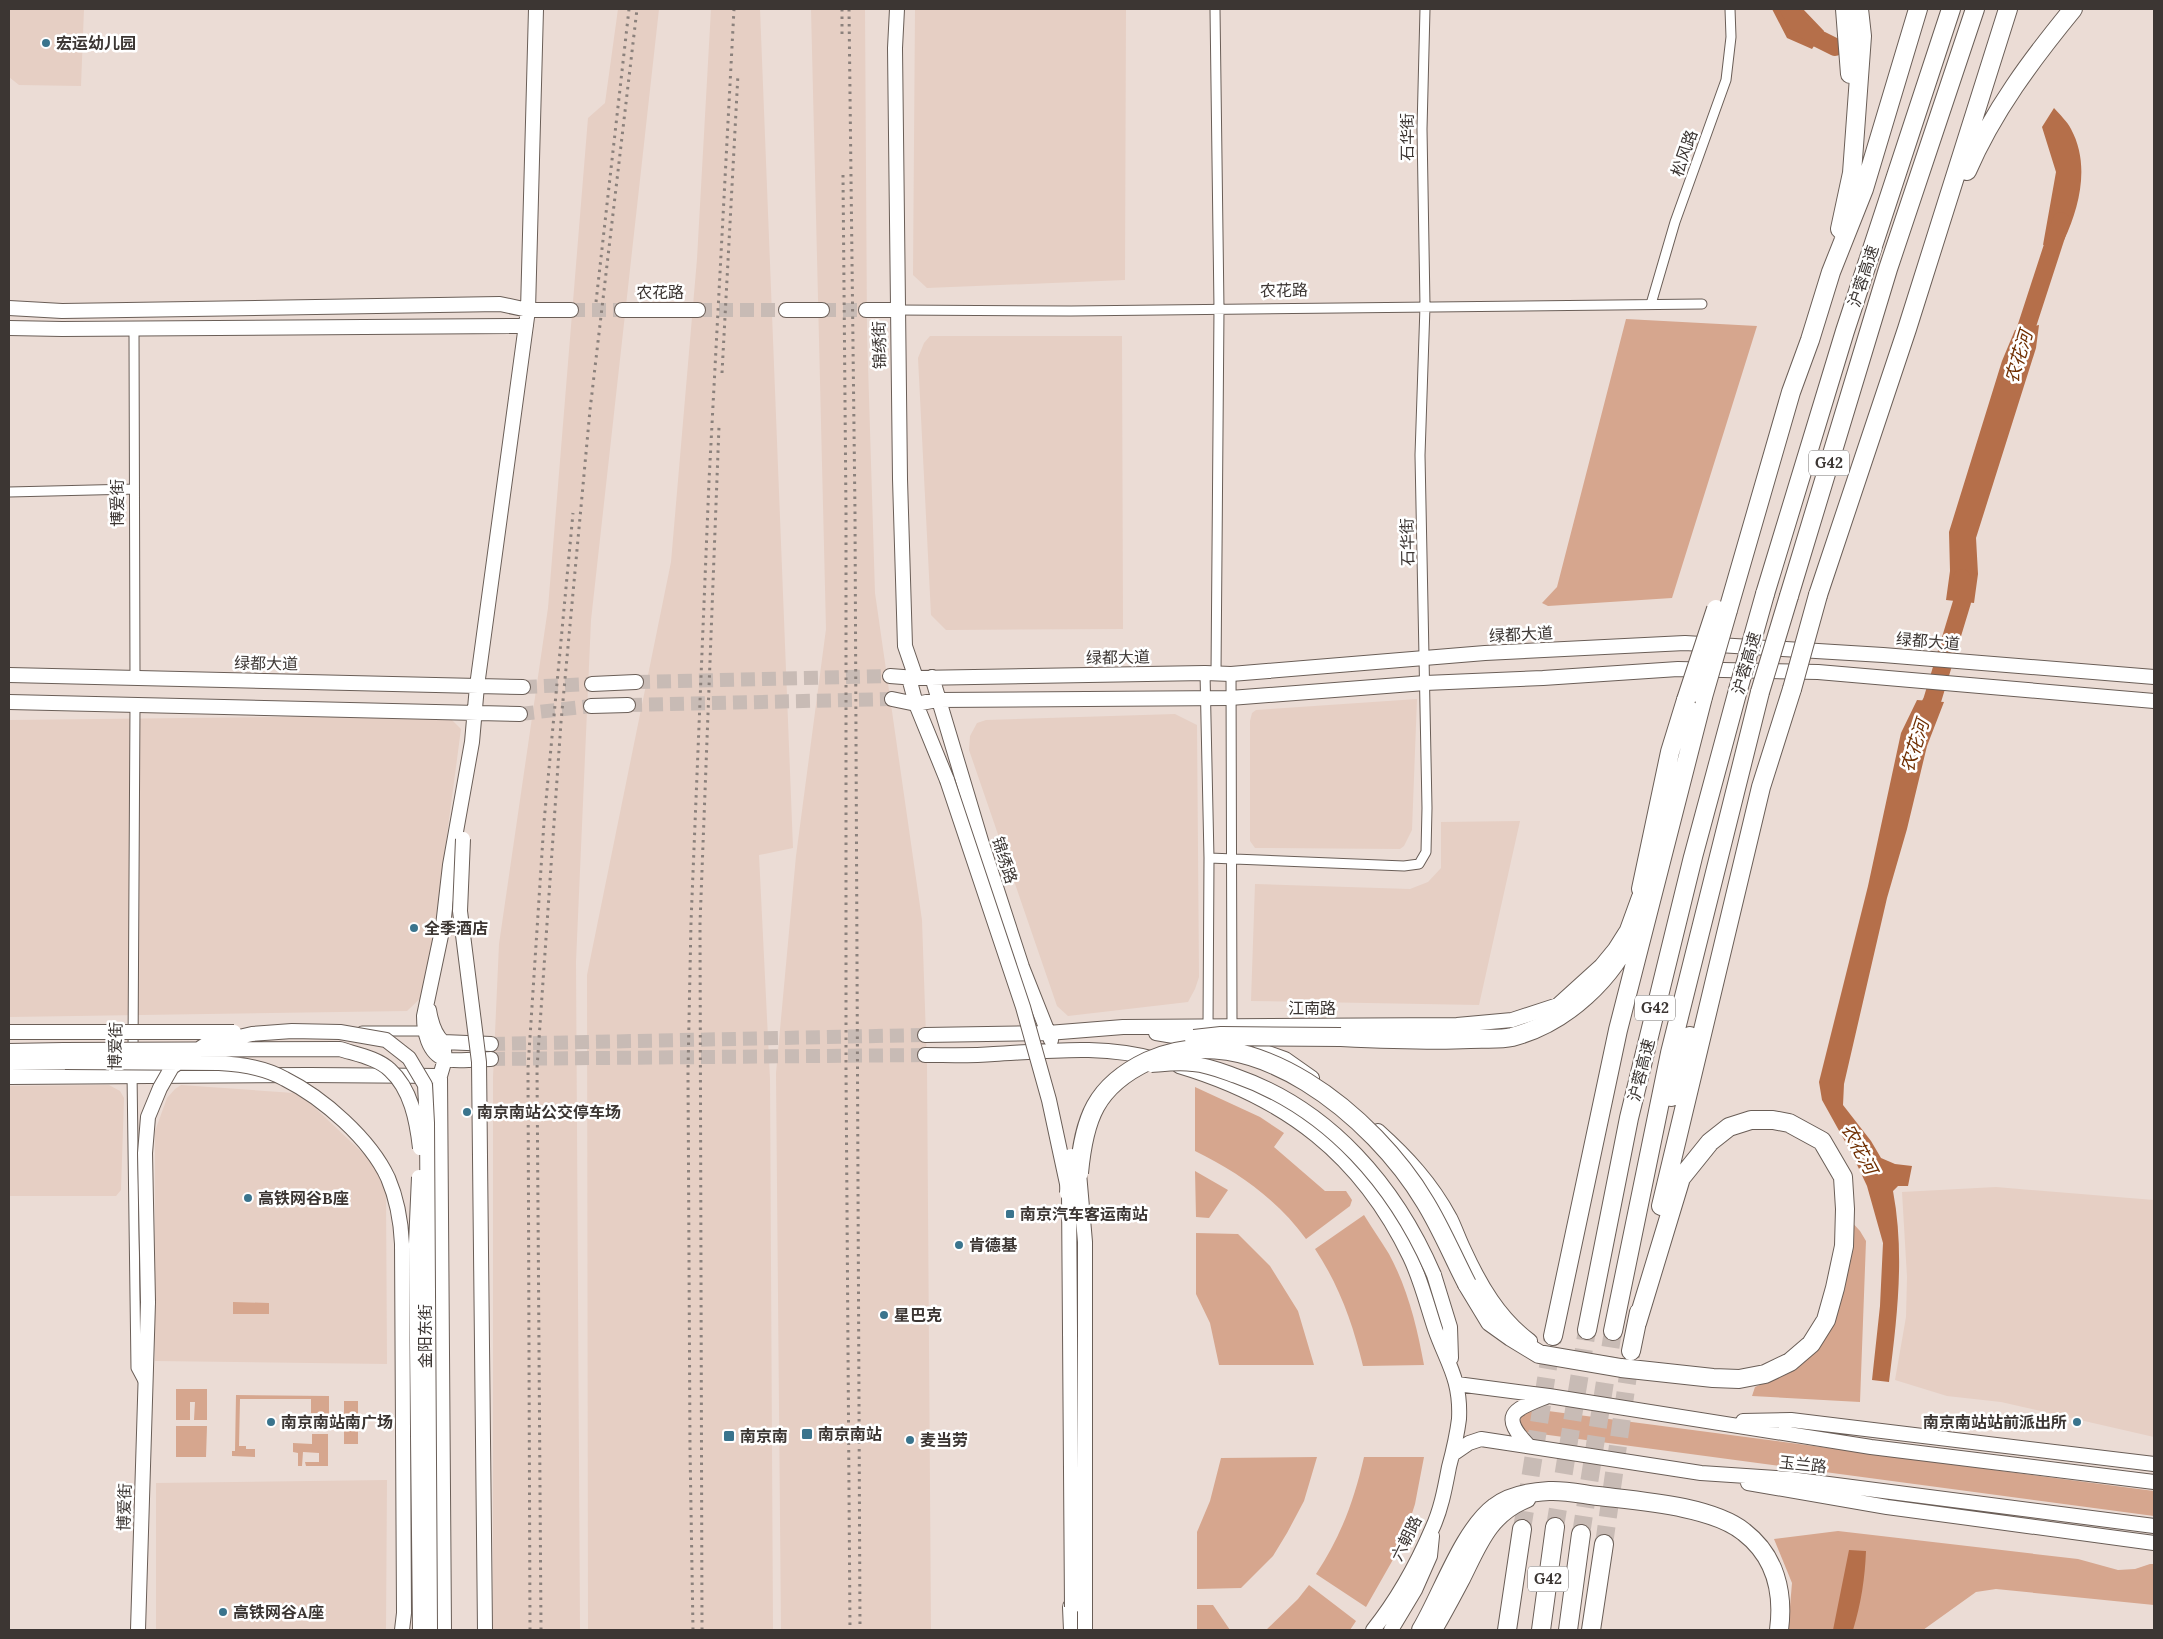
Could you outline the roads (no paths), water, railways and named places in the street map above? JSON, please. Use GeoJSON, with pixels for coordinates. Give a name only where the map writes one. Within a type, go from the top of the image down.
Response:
{"type":"FeatureCollection","features":[{"type":"Feature","properties":{"kind":"highway"},"geometry":{"type":"LineString","coordinates":[[1845,9],[1854,124]]}},
{"type":"Feature","properties":{"kind":"highway"},"geometry":{"type":"LineString","coordinates":[[1831,272],[1852,173],[1854,124],[1862,36],[1859,9]]}},
{"type":"Feature","properties":{"kind":"highway"},"geometry":{"type":"LineString","coordinates":[[1553,1336],[1618,1030],[1694,699],[1790,392],[1810,340],[1831,272],[1864,189],[1918,9]]}},
{"type":"Feature","properties":{"kind":"highway","name":"沪蓉高速"},"geometry":{"type":"LineString","coordinates":[[1588,1330],[1631,1108],[1690,866],[1738,690],[1765,594],[1845,331],[1951,9]]}},
{"type":"Feature","properties":{"kind":"highway","name":"沪蓉高速"},"geometry":{"type":"LineString","coordinates":[[1613,1331],[1670,1052],[1760,692],[1888,269],[1974,9]]}},
{"type":"Feature","properties":{"kind":"highway"},"geometry":{"type":"LineString","coordinates":[[1647,1169],[1683,1062],[1818,595],[1908,329],[2008,9]]}},
{"type":"Feature","properties":{"kind":"highway"},"geometry":{"type":"LineString","coordinates":[[1931,254],[1982,138],[2025,70],[2073,9]]}},
{"type":"Feature","properties":{"kind":"highway"},"geometry":{"type":"LineString","coordinates":[[1069,1193],[1077,1125],[1091,1097],[1117,1066],[1132,1056],[1157,1046],[1184,1040],[1220,1036],[1341,1037],[1429,1041],[1510,1037],[1544,1026],[1583,998],[1597,986],[1617,961],[1628,944],[1639,918],[1639,897],[1670,752],[1694,699]]}},
{"type":"Feature","properties":{"kind":"highway"},"geometry":{"type":"LineString","coordinates":[[1632,1351],[1657,1223],[1761,787]]}},
{"type":"Feature","properties":{"kind":"highway"},"geometry":{"type":"LineString","coordinates":[[1091,1097],[1134,1069],[1162,1055],[1184,1050],[1223,1049],[1256,1057],[1287,1071],[1315,1088],[1350,1114],[1403,1171],[1425,1202],[1466,1284],[1490,1322],[1539,1354],[1622,1368],[1713,1378],[1739,1379],[1765,1374],[1790,1362],[1811,1344],[1826,1320],[1844,1246],[1845,1209],[1843,1177],[1822,1141],[1789,1123],[1773,1120],[1751,1120],[1729,1127],[1710,1142],[1681,1178],[1637,1322]]}},
{"type":"Feature","properties":{"kind":"highway"},"geometry":{"type":"LineString","coordinates":[[1079,1174],[1082,1141],[1096,1104],[1106,1091],[1134,1069]]}},
{"type":"Feature","properties":{"kind":"highway"},"geometry":{"type":"LineString","coordinates":[[1074,1144],[1079,1174]]}},
{"type":"Feature","properties":{"kind":"highway"},"geometry":{"type":"LineString","coordinates":[[1421,1630],[1474,1529],[1495,1507],[1523,1494],[1550,1490],[1658,1504],[1724,1519],[1743,1530],[1758,1544],[1772,1564],[1778,1585],[1781,1617],[1779,1630]]}},
{"type":"Feature","properties":{"kind":"highway","name":"G42"},"geometry":{"type":"LineString","coordinates":[[1541,1630],[1555,1527]]}},
{"type":"Feature","properties":{"kind":"highway"},"geometry":{"type":"LineString","coordinates":[[1507,1630],[1522,1530]]}},
{"type":"Feature","properties":{"kind":"highway","name":"G42"},"geometry":{"type":"LineString","coordinates":[[1568,1630],[1581,1534]]}},
{"type":"Feature","properties":{"kind":"highway"},"geometry":{"type":"LineString","coordinates":[[1591,1630],[1604,1544]]}},
{"type":"Feature","properties":{"kind":"highway"},"geometry":{"type":"LineString","coordinates":[[1071,1630],[1072,1607]]}},
{"type":"Feature","properties":{"kind":"highway"},"geometry":{"type":"LineString","coordinates":[[1593,1612],[1596,1630]]}},
{"type":"Feature","properties":{"kind":"main road"},"geometry":{"type":"LineString","coordinates":[[491,1059],[445,1059],[433,1050],[429,1029],[428,992],[443,926],[450,865],[476,713],[477,686],[528,310],[536,9]]}},
{"type":"Feature","properties":{"kind":"main road","name":"锦绣街"},"geometry":{"type":"LineString","coordinates":[[897,9],[894,48],[897,190],[896,310],[905,646],[916,704],[947,780],[1023,1007],[1049,1100],[1069,1193],[1072,1607]]}},
{"type":"Feature","properties":{"kind":"main road"},"geometry":{"type":"LineString","coordinates":[[9,308],[62,311],[500,304],[528,310],[570,310]]}},
{"type":"Feature","properties":{"kind":"main road","name":"农花路"},"geometry":{"type":"LineString","coordinates":[[622,310],[698,310]]}},
{"type":"Feature","properties":{"kind":"main road"},"geometry":{"type":"LineString","coordinates":[[786,310],[822,310]]}},
{"type":"Feature","properties":{"kind":"main road","name":"农花路"},"geometry":{"type":"LineString","coordinates":[[866,310],[896,310]]}},
{"type":"Feature","properties":{"kind":"main road"},"geometry":{"type":"LineString","coordinates":[[9,328],[526,326]]}},
{"type":"Feature","properties":{"kind":"main road","name":"绿都大道"},"geometry":{"type":"LineString","coordinates":[[890,676],[912,678],[1231,674],[1424,660],[1485,653],[1685,643],[2154,677]]}},
{"type":"Feature","properties":{"kind":"main road"},"geometry":{"type":"LineString","coordinates":[[892,699],[916,704],[937,700],[1206,699],[1425,683],[1678,669],[1808,672],[2154,701]]}},
{"type":"Feature","properties":{"kind":"main road","name":"绿都大道"},"geometry":{"type":"LineString","coordinates":[[9,675],[523,687]]}},
{"type":"Feature","properties":{"kind":"main road","name":"锦绣路"},"geometry":{"type":"LineString","coordinates":[[932,677],[937,700],[1022,967],[1055,1050]]}},
{"type":"Feature","properties":{"kind":"main road"},"geometry":{"type":"LineString","coordinates":[[592,684],[636,682]]}},
{"type":"Feature","properties":{"kind":"main road"},"geometry":{"type":"LineString","coordinates":[[9,702],[520,714]]}},
{"type":"Feature","properties":{"kind":"main road"},"geometry":{"type":"LineString","coordinates":[[591,706],[628,705]]}},
{"type":"Feature","properties":{"kind":"main road"},"geometry":{"type":"LineString","coordinates":[[467,767],[469,796],[463,839],[460,911],[479,1062],[485,1630]]}},
{"type":"Feature","properties":{"kind":"main road","name":"江南路"},"geometry":{"type":"LineString","coordinates":[[925,1035],[1048,1033],[1123,1027],[1457,1025],[1512,1020],[1558,1005],[1601,966],[1627,930],[1639,897]]}},
{"type":"Feature","properties":{"kind":"main road"},"geometry":{"type":"LineString","coordinates":[[1123,1027],[1215,1043],[1248,1046],[1285,1059],[1343,1100],[1390,1141],[1425,1178],[1450,1219],[1481,1284],[1510,1324],[1530,1341],[1572,1360]]}},
{"type":"Feature","properties":{"kind":"main road"},"geometry":{"type":"LineString","coordinates":[[429,1029],[443,1042],[491,1044]]}},
{"type":"Feature","properties":{"kind":"main road"},"geometry":{"type":"LineString","coordinates":[[9,1030],[340,1032],[386,1040],[408,1058],[425,1085],[430,1630]]}},
{"type":"Feature","properties":{"kind":"main road","name":"博爱街"},"geometry":{"type":"LineString","coordinates":[[138,1630],[148,1302],[145,1152],[148,1117],[160,1088],[172,1068],[205,1045],[252,1034],[292,1031]]}},
{"type":"Feature","properties":{"kind":"main road","name":"金阳东街"},"geometry":{"type":"LineString","coordinates":[[443,1042],[445,1059],[440,1076],[444,1630]]}},
{"type":"Feature","properties":{"kind":"main road"},"geometry":{"type":"LineString","coordinates":[[9,1051],[340,1049],[368,1058],[389,1069],[402,1084],[408,1094],[414,1112],[420,1147],[416,1244],[420,1630]]}},
{"type":"Feature","properties":{"kind":"main road"},"geometry":{"type":"LineString","coordinates":[[925,1055],[991,1054],[1055,1050],[1115,1051],[1143,1056],[1215,1077],[1270,1104],[1308,1128],[1332,1147],[1365,1185],[1395,1229],[1411,1258],[1423,1288],[1435,1329],[1458,1384]]}},
{"type":"Feature","properties":{"kind":"main road"},"geometry":{"type":"LineString","coordinates":[[9,1063],[219,1062],[256,1068],[284,1078],[306,1091],[329,1108],[374,1153],[388,1178],[398,1210],[402,1244],[404,1613],[402,1630]]}},
{"type":"Feature","properties":{"kind":"main road"},"geometry":{"type":"LineString","coordinates":[[1134,1069],[1192,1064],[1215,1069],[1283,1096],[1313,1116],[1341,1139],[1364,1162],[1384,1188],[1413,1232],[1434,1275],[1450,1327],[1451,1366]]}},
{"type":"Feature","properties":{"kind":"main road"},"geometry":{"type":"LineString","coordinates":[[9,1077],[440,1076]]}},
{"type":"Feature","properties":{"kind":"main road"},"geometry":{"type":"LineString","coordinates":[[1079,1174],[1085,1242],[1085,1630]]}},
{"type":"Feature","properties":{"kind":"main road","name":"玉兰路"},"geometry":{"type":"LineString","coordinates":[[1458,1384],[1549,1396],[1871,1447],[2154,1482]]}},
{"type":"Feature","properties":{"kind":"main road","name":"六朝路"},"geometry":{"type":"LineString","coordinates":[[1373,1630],[1392,1606],[1432,1529],[1453,1454],[1458,1419],[1458,1384]]}},
{"type":"Feature","properties":{"kind":"main road"},"geometry":{"type":"LineString","coordinates":[[1529,1446],[1516,1432],[1512,1423],[1514,1414],[1520,1407],[1549,1396]]}},
{"type":"Feature","properties":{"kind":"main road"},"geometry":{"type":"LineString","coordinates":[[1702,1421],[1791,1420],[2154,1464]]}},
{"type":"Feature","properties":{"kind":"main road","name":"玉兰路"},"geometry":{"type":"LineString","coordinates":[[1453,1454],[1469,1443],[1481,1439],[1701,1473],[1790,1479],[2154,1526]]}},
{"type":"Feature","properties":{"kind":"main road"},"geometry":{"type":"LineString","coordinates":[[1701,1473],[1770,1488],[1887,1507],[2154,1542]]}},
{"type":"Feature","properties":{"kind":"main road"},"geometry":{"type":"LineString","coordinates":[[1435,1630],[1482,1538],[1496,1520],[1514,1506],[1531,1499],[1554,1495],[1596,1496]]}},
{"type":"Feature","properties":{"kind":"main road"},"geometry":{"type":"LineString","coordinates":[[1390,1630],[1415,1590],[1430,1556],[1432,1529]]}},
{"type":"Feature","properties":{"kind":"street"},"geometry":{"type":"LineString","coordinates":[[1208,1026],[1210,858],[1206,699],[1210,673],[1219,309],[1215,9]]}},
{"type":"Feature","properties":{"kind":"street","name":"石华街"},"geometry":{"type":"LineString","coordinates":[[1210,858],[1404,866],[1419,864],[1426,852],[1428,808],[1420,455],[1425,306],[1422,129],[1425,9]]}},
{"type":"Feature","properties":{"kind":"street","name":"松风路"},"geometry":{"type":"LineString","coordinates":[[1651,304],[1675,222],[1726,80],[1731,37],[1730,9]]}},
{"type":"Feature","properties":{"kind":"street","name":"农花路"},"geometry":{"type":"LineString","coordinates":[[896,310],[1702,304]]}},
{"type":"Feature","properties":{"kind":"street","name":"博爱街"},"geometry":{"type":"LineString","coordinates":[[134,329],[134,678]]}},
{"type":"Feature","properties":{"kind":"street"},"geometry":{"type":"LineString","coordinates":[[9,492],[134,489]]}},
{"type":"Feature","properties":{"kind":"street"},"geometry":{"type":"LineString","coordinates":[[1231,674],[1232,1025]]}},
{"type":"Feature","properties":{"kind":"street","name":"博爱街"},"geometry":{"type":"LineString","coordinates":[[135,705],[132,1076],[136,1368],[146,1386]]}},
{"type":"Feature","properties":{"kind":"street"},"geometry":{"type":"LineString","coordinates":[[9,1030],[429,1029]]}},
{"type":"Feature","properties":{"kind":"water"},"geometry":{"type":"Polygon","coordinates":[[[1772,9],[1803,9],[1824,31],[1812,49],[1787,38],[1772,9]]]}},
{"type":"Feature","properties":{"kind":"water"},"geometry":{"type":"Polygon","coordinates":[[[2054,108],[2069,126],[2077,142],[2080,156],[2081,185],[2075,213],[2064,240],[2043,245],[2056,172],[2042,127],[2054,108]]]}},
{"type":"Feature","properties":{"kind":"water"},"geometry":{"type":"Polygon","coordinates":[[[2039,325],[2036,348],[1976,538],[1978,574],[1974,603],[1946,600],[1950,571],[1949,532],[2002,361],[2015,330],[2039,325]]]}},
{"type":"Feature","properties":{"kind":"water"},"geometry":{"type":"Polygon","coordinates":[[[1917,700],[1944,702],[1927,746],[1907,829],[1887,898],[1844,1084],[1843,1105],[1871,1141],[1881,1158],[1895,1164],[1912,1166],[1908,1186],[1898,1186],[1893,1191],[1899,1239],[1899,1263],[1895,1334],[1889,1382],[1872,1380],[1880,1306],[1883,1243],[1867,1186],[1852,1154],[1822,1100],[1819,1082],[1868,886],[1901,733],[1917,700]]]}},
{"type":"Feature","properties":{"kind":"water"},"geometry":{"type":"Polygon","coordinates":[[[1849,1550],[1866,1551],[1864,1581],[1860,1601],[1853,1630],[1833,1630],[1849,1550]]]}},
{"type":"Feature","properties":{"kind":"waterway","name":"农花河"},"geometry":{"type":"LineString","coordinates":[[1789,9],[1797,24],[1835,47]]}},
{"type":"Feature","properties":{"kind":"waterway","name":"农花河"},"geometry":{"type":"LineString","coordinates":[[2019,350],[2061,221]]}},
{"type":"Feature","properties":{"kind":"waterway","name":"农花河"},"geometry":{"type":"LineString","coordinates":[[1921,723],[1932,701],[1962,602],[1962,578]]}},
{"type":"Feature","properties":{"kind":"tunnel"},"geometry":{"type":"LineString","coordinates":[[571,310],[622,310]]}},
{"type":"Feature","properties":{"kind":"tunnel"},"geometry":{"type":"LineString","coordinates":[[698,310],[786,310]]}},
{"type":"Feature","properties":{"kind":"tunnel"},"geometry":{"type":"LineString","coordinates":[[822,310],[866,310]]}},
{"type":"Feature","properties":{"kind":"tunnel"},"geometry":{"type":"LineString","coordinates":[[636,682],[890,676]]}},
{"type":"Feature","properties":{"kind":"tunnel"},"geometry":{"type":"LineString","coordinates":[[523,687],[592,684]]}},
{"type":"Feature","properties":{"kind":"tunnel"},"geometry":{"type":"LineString","coordinates":[[628,705],[892,699]]}},
{"type":"Feature","properties":{"kind":"tunnel"},"geometry":{"type":"LineString","coordinates":[[520,714],[591,706]]}},
{"type":"Feature","properties":{"kind":"tunnel"},"geometry":{"type":"LineString","coordinates":[[491,1044],[925,1035]]}},
{"type":"Feature","properties":{"kind":"tunnel"},"geometry":{"type":"LineString","coordinates":[[491,1059],[925,1055]]}},
{"type":"Feature","properties":{"kind":"tunnel"},"geometry":{"type":"LineString","coordinates":[[1555,1527],[1587,1330]]}},
{"type":"Feature","properties":{"kind":"tunnel"},"geometry":{"type":"LineString","coordinates":[[1581,1534],[1613,1331]]}},
{"type":"Feature","properties":{"kind":"tunnel"},"geometry":{"type":"LineString","coordinates":[[1522,1529],[1553,1336]]}},
{"type":"Feature","properties":{"kind":"tunnel"},"geometry":{"type":"LineString","coordinates":[[1604,1544],[1631,1354]]}},
{"type":"Feature","properties":{"kind":"railway"},"geometry":{"type":"LineString","coordinates":[[596,302],[629,9]]}},
{"type":"Feature","properties":{"kind":"railway"},"geometry":{"type":"LineString","coordinates":[[541,1630],[537,1068],[561,722],[590,410],[637,9]]}},
{"type":"Feature","properties":{"kind":"railway"},"geometry":{"type":"LineString","coordinates":[[693,1630],[688,1071],[691,922],[709,481],[734,9]]}},
{"type":"Feature","properties":{"kind":"railway"},"geometry":{"type":"LineString","coordinates":[[842,9],[842,35]]}},
{"type":"Feature","properties":{"kind":"railway"},"geometry":{"type":"LineString","coordinates":[[849,9],[855,513],[860,1630]]}},
{"type":"Feature","properties":{"kind":"railway"},"geometry":{"type":"LineString","coordinates":[[722,373],[738,74]]}},
{"type":"Feature","properties":{"kind":"railway"},"geometry":{"type":"LineString","coordinates":[[843,175],[850,1630]]}},
{"type":"Feature","properties":{"kind":"railway"},"geometry":{"type":"LineString","coordinates":[[702,1630],[700,923],[719,426]]}},
{"type":"Feature","properties":{"kind":"railway"},"geometry":{"type":"LineString","coordinates":[[530,1630],[528,1068],[544,822],[573,513]]}},
{"type":"Feature","properties":{"kind":"place","name":"宏运幼儿园"},"geometry":{"type":"Point","coordinates":[46,43]}},
{"type":"Feature","properties":{"kind":"place","name":"全季酒店"},"geometry":{"type":"Point","coordinates":[414,928]}},
{"type":"Feature","properties":{"kind":"place","name":"南京南站公交停车场"},"geometry":{"type":"Point","coordinates":[467,1112]}},
{"type":"Feature","properties":{"kind":"place","name":"高铁网谷B座"},"geometry":{"type":"Point","coordinates":[248,1198]}},
{"type":"Feature","properties":{"kind":"place","name":"南京汽车客运南站"},"geometry":{"type":"Point","coordinates":[1010,1214]}},
{"type":"Feature","properties":{"kind":"place","name":"肯德基"},"geometry":{"type":"Point","coordinates":[959,1245]}},
{"type":"Feature","properties":{"kind":"place","name":"星巴克"},"geometry":{"type":"Point","coordinates":[884,1315]}},
{"type":"Feature","properties":{"kind":"place","name":"南京南站南广场"},"geometry":{"type":"Point","coordinates":[271,1422]}},
{"type":"Feature","properties":{"kind":"place","name":"南京南站站前派出所"},"geometry":{"type":"Point","coordinates":[2077,1422]}},
{"type":"Feature","properties":{"kind":"place","name":"南京南站"},"geometry":{"type":"Point","coordinates":[807,1434]}},
{"type":"Feature","properties":{"kind":"place","name":"南京南"},"geometry":{"type":"Point","coordinates":[729,1436]}},
{"type":"Feature","properties":{"kind":"place","name":"麦当劳"},"geometry":{"type":"Point","coordinates":[910,1440]}},
{"type":"Feature","properties":{"kind":"place","name":"高铁网谷A座"},"geometry":{"type":"Point","coordinates":[223,1612]}}]}
